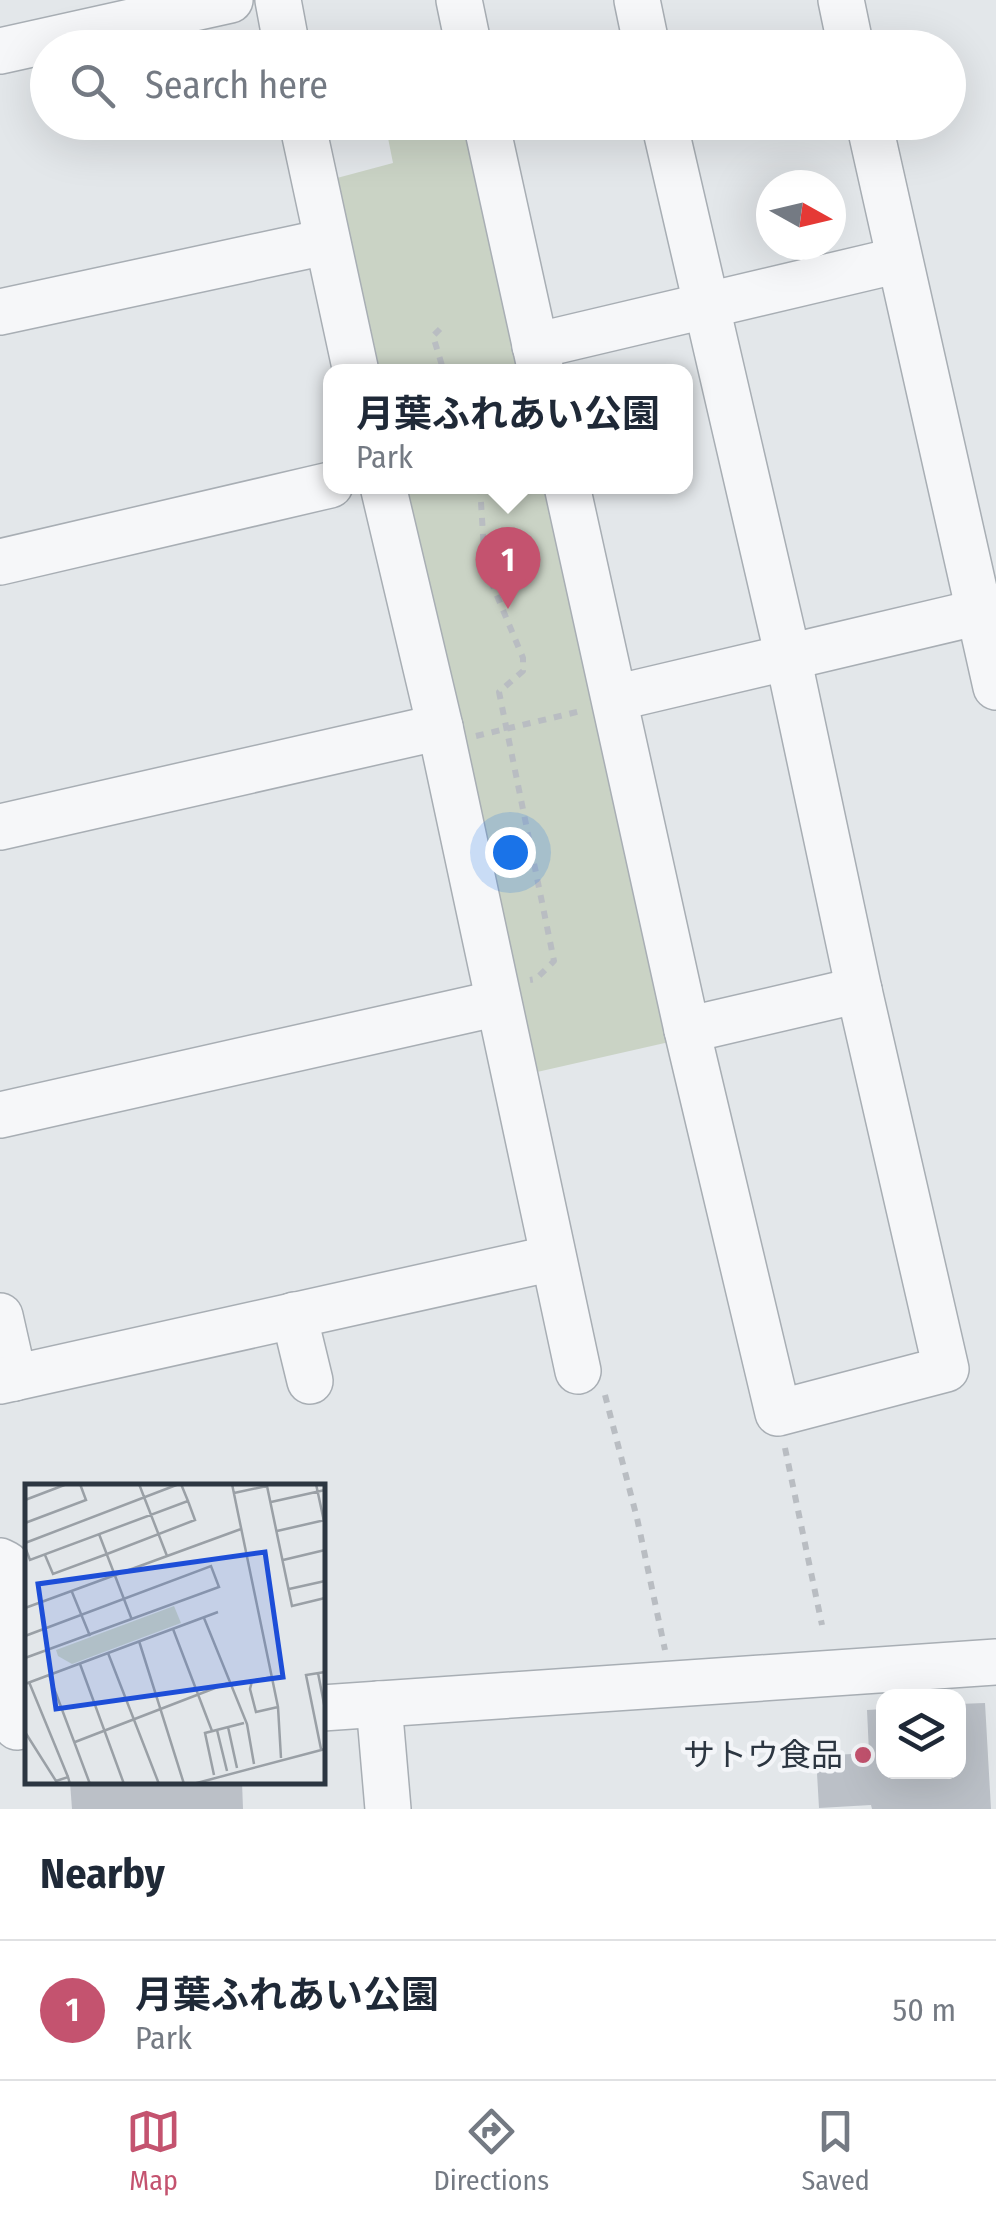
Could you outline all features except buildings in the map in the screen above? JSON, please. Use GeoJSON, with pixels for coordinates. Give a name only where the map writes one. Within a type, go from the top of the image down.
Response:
{"type":"FeatureCollection","features":[{"type":"Feature","properties":{"kind":"street"},"geometry":{"type":"LineString","coordinates":[[97,30],[230,0]]}},
{"type":"Feature","properties":{"kind":"street"},"geometry":{"type":"LineString","coordinates":[[278,0],[284,30]]}},
{"type":"Feature","properties":{"kind":"street"},"geometry":{"type":"LineString","coordinates":[[459,0],[465,30]]}},
{"type":"Feature","properties":{"kind":"street"},"geometry":{"type":"LineString","coordinates":[[637,0],[643,30]]}},
{"type":"Feature","properties":{"kind":"street"},"geometry":{"type":"LineString","coordinates":[[840,0],[848,30]]}},
{"type":"Feature","properties":{"kind":"street"},"geometry":{"type":"LineString","coordinates":[[0,52],[30,45]]}},
{"type":"Feature","properties":{"kind":"street"},"geometry":{"type":"LineString","coordinates":[[306,140],[354,364]]}},
{"type":"Feature","properties":{"kind":"street"},"geometry":{"type":"LineString","coordinates":[[490,140],[538,359],[704,304],[898,260]]}},
{"type":"Feature","properties":{"kind":"street"},"geometry":{"type":"LineString","coordinates":[[569,494],[778,1413],[946,1369],[788,656],[668,140]]}},
{"type":"Feature","properties":{"kind":"street"},"geometry":{"type":"LineString","coordinates":[[872,140],[898,260],[988,610],[996,688]]}},
{"type":"Feature","properties":{"kind":"street"},"geometry":{"type":"LineString","coordinates":[[0,312],[326,242]]}},
{"type":"Feature","properties":{"kind":"street"},"geometry":{"type":"LineString","coordinates":[[0,562],[323,486]]}},
{"type":"Feature","properties":{"kind":"street"},"geometry":{"type":"LineString","coordinates":[[384,494],[442,735],[578,1371]]}},
{"type":"Feature","properties":{"kind":"street"},"geometry":{"type":"LineString","coordinates":[[615,700],[988,610]]}},
{"type":"Feature","properties":{"kind":"street"},"geometry":{"type":"LineString","coordinates":[[0,827],[442,735]]}},
{"type":"Feature","properties":{"kind":"street"},"geometry":{"type":"LineString","coordinates":[[688,1030],[859,990]]}},
{"type":"Feature","properties":{"kind":"street"},"geometry":{"type":"LineString","coordinates":[[0,1115],[496,995]]}},
{"type":"Feature","properties":{"kind":"street"},"geometry":{"type":"LineString","coordinates":[[0,1316],[7,1379],[553,1258]]}},
{"type":"Feature","properties":{"kind":"street"},"geometry":{"type":"LineString","coordinates":[[294,1316],[310,1382]]}},
{"type":"Feature","properties":{"kind":"street"},"geometry":{"type":"LineString","coordinates":[[0,1560],[6,1564],[15,1727]]}},
{"type":"Feature","properties":{"kind":"street"},"geometry":{"type":"LineString","coordinates":[[325,1708],[996,1662]]}},
{"type":"Feature","properties":{"kind":"street"},"geometry":{"type":"LineString","coordinates":[[380,1704],[388,1809]]}},
{"type":"Feature","properties":{"kind":"path"},"geometry":{"type":"LineString","coordinates":[[440,328],[433,336],[442,364]]}},
{"type":"Feature","properties":{"kind":"path"},"geometry":{"type":"LineString","coordinates":[[480,494],[485,567],[523,658],[523,671],[500,692],[554,961],[536,979],[496,995]]}},
{"type":"Feature","properties":{"kind":"path"},"geometry":{"type":"LineString","coordinates":[[442,735],[506,729],[615,700]]}},
{"type":"Feature","properties":{"kind":"path"},"geometry":{"type":"LineString","coordinates":[[578,1371],[598,1365],[638,1518],[666,1651]]}},
{"type":"Feature","properties":{"kind":"path"},"geometry":{"type":"LineString","coordinates":[[778,1413],[822,1624]]}},
{"type":"Feature","properties":{"kind":"green space"},"geometry":{"type":"Polygon","coordinates":[[[388,140],[478,140],[527,364],[378,364],[337,178],[393,163],[388,140]]]}},
{"type":"Feature","properties":{"kind":"green space"},"geometry":{"type":"Polygon","coordinates":[[[408,494],[557,494],[678,1040],[537,1072],[408,494]]]}},
{"type":"Feature","properties":{"kind":"place","name":"月葉ふれあい公園"},"geometry":{"type":"Point","coordinates":[508,609]}},
{"type":"Feature","properties":{"kind":"place","name":"サトウ食品"},"geometry":{"type":"Point","coordinates":[863,1755]}}]}
